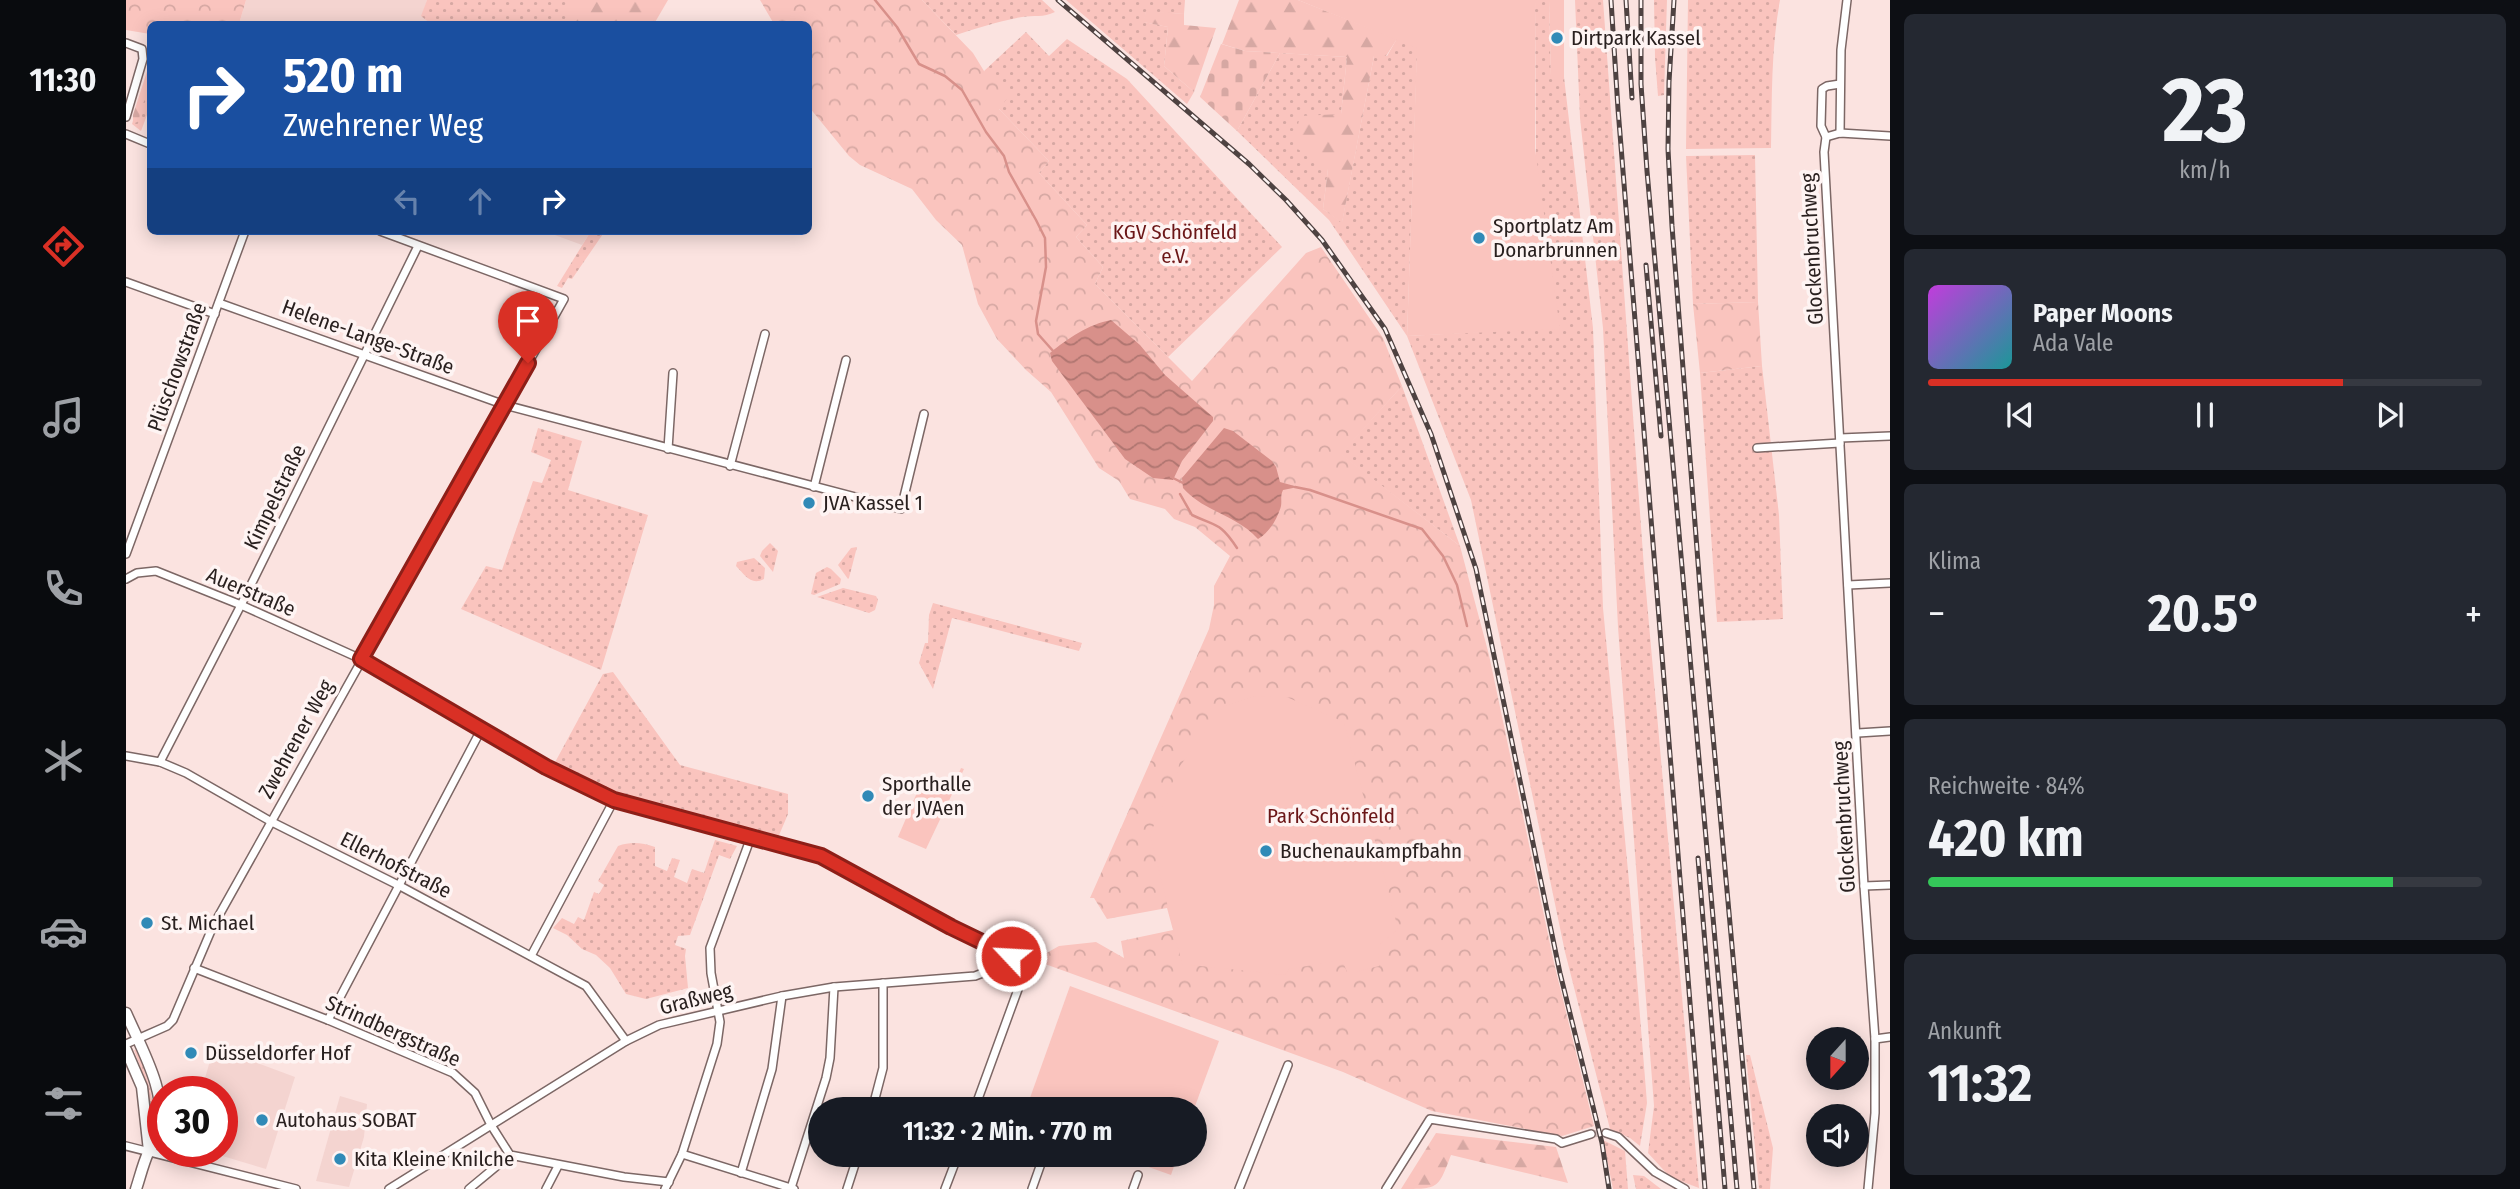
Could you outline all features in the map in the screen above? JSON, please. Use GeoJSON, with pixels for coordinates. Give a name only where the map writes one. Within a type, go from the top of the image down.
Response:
{"type":"FeatureCollection","features":[{"type":"Feature","properties":{"kind":"main road"},"geometry":{"type":"LineString","coordinates":[[126,1013],[152,1076]]}},
{"type":"Feature","properties":{"kind":"main road"},"geometry":{"type":"LineString","coordinates":[[126,1050],[142,1087],[147,1133]]}},
{"type":"Feature","properties":{"kind":"main road"},"geometry":{"type":"LineString","coordinates":[[136,1189],[147,1157]]}},
{"type":"Feature","properties":{"kind":"street"},"geometry":{"type":"LineString","coordinates":[[1840,133],[1841,50],[1847,0]]}},
{"type":"Feature","properties":{"kind":"street"},"geometry":{"type":"LineString","coordinates":[[126,43],[142,49],[144,59],[126,117]]}},
{"type":"Feature","properties":{"kind":"street","name":"Glockenbruchweg"},"geometry":{"type":"LineString","coordinates":[[1840,83],[1822,89],[1821,126],[1826,137],[1824,152],[1858,733],[1864,886],[1875,1039],[1875,1113],[1868,1189]]}},
{"type":"Feature","properties":{"kind":"street"},"geometry":{"type":"LineString","coordinates":[[1826,137],[1840,133],[1890,136]]}},
{"type":"Feature","properties":{"kind":"street"},"geometry":{"type":"LineString","coordinates":[[126,134],[147,143]]}},
{"type":"Feature","properties":{"kind":"street","name":"Plüschowstraße"},"geometry":{"type":"LineString","coordinates":[[126,554],[244,235]]}},
{"type":"Feature","properties":{"kind":"street"},"geometry":{"type":"LineString","coordinates":[[390,235],[418,246]]}},
{"type":"Feature","properties":{"kind":"street","name":"Zwehrener Weg"},"geometry":{"type":"LineString","coordinates":[[126,1044],[167,1026],[173,1020],[213,926],[564,299],[418,246]]}},
{"type":"Feature","properties":{"kind":"street","name":"Kimpelstraße"},"geometry":{"type":"LineString","coordinates":[[160,762],[241,605],[418,246]]}},
{"type":"Feature","properties":{"kind":"street"},"geometry":{"type":"LineString","coordinates":[[126,282],[215,314]]}},
{"type":"Feature","properties":{"kind":"street","name":"Helene-Lange-Straße"},"geometry":{"type":"LineString","coordinates":[[219,303],[505,405],[901,509],[924,414]]}},
{"type":"Feature","properties":{"kind":"street"},"geometry":{"type":"LineString","coordinates":[[730,466],[765,334]]}},
{"type":"Feature","properties":{"kind":"street"},"geometry":{"type":"LineString","coordinates":[[814,487],[846,360]]}},
{"type":"Feature","properties":{"kind":"street"},"geometry":{"type":"LineString","coordinates":[[667,449],[673,373]]}},
{"type":"Feature","properties":{"kind":"street"},"geometry":{"type":"LineString","coordinates":[[1757,448],[1890,436]]}},
{"type":"Feature","properties":{"kind":"street","name":"Auerstraße"},"geometry":{"type":"LineString","coordinates":[[126,579],[137,573],[156,571],[241,605],[361,659],[546,767],[614,800],[821,856],[1000,953],[1028,962],[980,1097]]}},
{"type":"Feature","properties":{"kind":"street"},"geometry":{"type":"LineString","coordinates":[[1849,585],[1890,583]]}},
{"type":"Feature","properties":{"kind":"street"},"geometry":{"type":"LineString","coordinates":[[328,1020],[482,729]]}},
{"type":"Feature","properties":{"kind":"street"},"geometry":{"type":"LineString","coordinates":[[1858,733],[1890,731]]}},
{"type":"Feature","properties":{"kind":"street","name":"Ellerhofstraße"},"geometry":{"type":"LineString","coordinates":[[126,756],[160,762],[189,774],[270,821],[400,886],[586,986],[626,1041]]}},
{"type":"Feature","properties":{"kind":"street"},"geometry":{"type":"LineString","coordinates":[[531,956],[614,800]]}},
{"type":"Feature","properties":{"kind":"street"},"geometry":{"type":"LineString","coordinates":[[469,1189],[510,1155],[667,1186],[682,1154],[717,1044],[720,1022],[711,973],[710,948],[751,837]]}},
{"type":"Feature","properties":{"kind":"street"},"geometry":{"type":"LineString","coordinates":[[1864,886],[1890,884]]}},
{"type":"Feature","properties":{"kind":"street","name":"Graßweg"},"geometry":{"type":"LineString","coordinates":[[388,1189],[626,1041],[659,1025],[782,996],[834,987],[975,976],[993,969],[1000,953]]}},
{"type":"Feature","properties":{"kind":"street","name":"Strindbergstraße"},"geometry":{"type":"LineString","coordinates":[[194,968],[328,1020],[453,1073],[475,1093],[510,1155]]}},
{"type":"Feature","properties":{"kind":"street"},"geometry":{"type":"LineString","coordinates":[[876,1097],[883,1068],[883,983]]}},
{"type":"Feature","properties":{"kind":"street"},"geometry":{"type":"LineString","coordinates":[[682,1154],[793,1189],[826,1078],[830,1058],[834,987]]}},
{"type":"Feature","properties":{"kind":"street"},"geometry":{"type":"LineString","coordinates":[[741,1173],[772,1069],[782,996]]}},
{"type":"Feature","properties":{"kind":"street"},"geometry":{"type":"LineString","coordinates":[[1875,1039],[1890,1037]]}},
{"type":"Feature","properties":{"kind":"street"},"geometry":{"type":"LineString","coordinates":[[1239,1189],[1288,1065]]}},
{"type":"Feature","properties":{"kind":"street"},"geometry":{"type":"LineString","coordinates":[[1386,1189],[1430,1119],[1556,1139],[1562,1143],[1591,1134]]}},
{"type":"Feature","properties":{"kind":"street"},"geometry":{"type":"LineString","coordinates":[[1606,1133],[1628,1144],[1656,1172],[1685,1189]]}},
{"type":"Feature","properties":{"kind":"street"},"geometry":{"type":"LineString","coordinates":[[126,1146],[147,1151]]}},
{"type":"Feature","properties":{"kind":"street"},"geometry":{"type":"LineString","coordinates":[[546,1189],[558,1166]]}},
{"type":"Feature","properties":{"kind":"street"},"geometry":{"type":"LineString","coordinates":[[211,1167],[296,1189]]}},
{"type":"Feature","properties":{"kind":"street"},"geometry":{"type":"LineString","coordinates":[[847,1189],[854,1167]]}},
{"type":"Feature","properties":{"kind":"street"},"geometry":{"type":"LineString","coordinates":[[945,1189],[953,1167]]}},
{"type":"Feature","properties":{"kind":"street"},"geometry":{"type":"LineString","coordinates":[[1032,1189],[1040,1167]]}},
{"type":"Feature","properties":{"kind":"street"},"geometry":{"type":"LineString","coordinates":[[1133,1189],[1138,1175]]}},
{"type":"Feature","properties":{"kind":"shaded area"},"geometry":{"type":"Polygon","coordinates":[[[246,0],[427,0],[422,16],[428,21],[240,21],[246,0]]]}},
{"type":"Feature","properties":{"kind":"shaded area"},"geometry":{"type":"Polygon","coordinates":[[[555,235],[588,235],[582,245],[555,235]]]}},
{"type":"Feature","properties":{"kind":"shaded area"},"geometry":{"type":"Polygon","coordinates":[[[214,1047],[295,1077],[266,1169],[238,1161],[238,1076],[206,1076],[214,1047]]]}},
{"type":"Feature","properties":{"kind":"shaded area","name":"Kita Kleine Knilche"},"geometry":{"type":"Polygon","coordinates":[[[340,1096],[367,1104],[364,1137],[349,1187],[316,1181],[340,1096]]]}},
{"type":"Feature","properties":{"kind":"green space"},"geometry":{"type":"Polygon","coordinates":[[[126,0],[246,0],[240,21],[147,21],[147,34],[126,30],[126,0]]]}},
{"type":"Feature","properties":{"kind":"green space"},"geometry":{"type":"Polygon","coordinates":[[[427,0],[668,0],[656,21],[427,21],[421,16],[427,0]]]}},
{"type":"Feature","properties":{"kind":"green space"},"geometry":{"type":"Polygon","coordinates":[[[570,0],[666,0],[653,21],[567,20],[570,0]]]}},
{"type":"Feature","properties":{"kind":"green space","name":"Park Schönfeld"},"geometry":{"type":"Polygon","coordinates":[[[760,0],[922,0],[973,53],[984,71],[1009,96],[999,109],[1049,161],[1039,173],[1087,225],[1076,237],[1103,267],[1095,284],[1192,381],[1306,253],[1321,247],[1383,338],[1402,386],[1341,454],[1460,546],[1489,655],[1554,963],[1594,1126],[1562,1136],[1432,1111],[1343,1072],[1034,960],[1059,946],[1096,942],[1124,958],[1121,941],[1173,930],[1167,908],[1107,919],[1094,898],[1090,898],[1209,629],[1214,605],[1214,586],[1230,556],[1195,527],[1174,519],[1165,509],[1130,499],[1119,481],[1099,468],[1051,392],[997,339],[978,304],[962,245],[936,220],[912,189],[860,165],[849,156],[812,111],[812,21],[772,21],[760,0]]]}},
{"type":"Feature","properties":{"kind":"green space"},"geometry":{"type":"Polygon","coordinates":[[[922,0],[1042,0],[1055,12],[1022,17],[956,35],[922,0]]]}},
{"type":"Feature","properties":{"kind":"green space"},"geometry":{"type":"Polygon","coordinates":[[[1066,0],[1185,0],[1184,14],[1146,12],[1144,22],[1168,27],[1164,66],[1194,92],[1187,104],[1066,0]]]}},
{"type":"Feature","properties":{"kind":"green space"},"geometry":{"type":"Polygon","coordinates":[[[1239,0],[1298,0],[1397,39],[1386,56],[1374,56],[1342,223],[1323,209],[1328,169],[1293,146],[1300,116],[1341,114],[1347,57],[1245,51],[1222,44],[1239,0]]]}},
{"type":"Feature","properties":{"kind":"green space","name":"Sportplatz Am Donarbrunnen"},"geometry":{"type":"Polygon","coordinates":[[[1298,0],[1535,0],[1535,148],[1560,329],[1407,336],[1417,48],[1298,0]]]}},
{"type":"Feature","properties":{"kind":"green space"},"geometry":{"type":"Polygon","coordinates":[[[1419,0],[1407,336],[1329,220],[1237,131],[1280,53],[1347,57],[1341,114],[1328,169],[1323,209],[1342,222],[1374,56],[1387,56],[1419,0]]]}},
{"type":"Feature","properties":{"kind":"green space"},"geometry":{"type":"Polygon","coordinates":[[[1535,0],[1549,0],[1551,76],[1564,77],[1593,328],[1603,608],[1647,1103],[1640,1146],[1610,1129],[1565,952],[1471,500],[1407,336],[1537,329],[1535,0]]]}},
{"type":"Feature","properties":{"kind":"green space","name":"Dirtpark Kassel"},"geometry":{"type":"Polygon","coordinates":[[[1549,0],[1564,0],[1564,77],[1551,77],[1549,0]]]}},
{"type":"Feature","properties":{"kind":"green space"},"geometry":{"type":"Polygon","coordinates":[[[1575,0],[1603,0],[1644,568],[1699,1188],[1670,1177],[1648,1153],[1654,1106],[1618,627],[1603,328],[1580,118],[1575,0]]]}},
{"type":"Feature","properties":{"kind":"green space"},"geometry":{"type":"Polygon","coordinates":[[[1654,0],[1667,0],[1664,95],[1658,96],[1655,57],[1654,0]]]}},
{"type":"Feature","properties":{"kind":"green space"},"geometry":{"type":"Polygon","coordinates":[[[1688,0],[1780,0],[1773,55],[1771,148],[1686,149],[1688,0]]]}},
{"type":"Feature","properties":{"kind":"green space"},"geometry":{"type":"Polygon","coordinates":[[[1146,11],[1184,14],[1184,25],[1216,28],[1194,92],[1164,66],[1168,27],[1143,22],[1146,11]]]}},
{"type":"Feature","properties":{"kind":"green space","name":"KGV Schönfeld e.V."},"geometry":{"type":"Polygon","coordinates":[[[1026,32],[1049,56],[1067,39],[1127,79],[1282,247],[1168,357],[1095,284],[1103,267],[1076,237],[1087,225],[1039,173],[1049,161],[999,109],[984,71],[1026,32]]]}},
{"type":"Feature","properties":{"kind":"green space"},"geometry":{"type":"Polygon","coordinates":[[[1221,44],[1245,51],[1280,53],[1237,131],[1200,97],[1221,44]]]}},
{"type":"Feature","properties":{"kind":"green space"},"geometry":{"type":"Polygon","coordinates":[[[147,71],[147,93],[139,121],[133,124],[133,115],[147,71]]]}},
{"type":"Feature","properties":{"kind":"green space"},"geometry":{"type":"Polygon","coordinates":[[[147,74],[147,115],[141,131],[132,124],[147,74]]]}},
{"type":"Feature","properties":{"kind":"green space"},"geometry":{"type":"Polygon","coordinates":[[[1755,155],[1758,302],[1693,304],[1686,156],[1755,155]]]}},
{"type":"Feature","properties":{"kind":"green space"},"geometry":{"type":"Polygon","coordinates":[[[589,235],[602,235],[572,279],[568,278],[562,288],[557,286],[589,235]]]}},
{"type":"Feature","properties":{"kind":"green space"},"geometry":{"type":"Polygon","coordinates":[[[1758,302],[1762,366],[1700,373],[1693,304],[1758,302]]]}},
{"type":"Feature","properties":{"kind":"green space"},"geometry":{"type":"Polygon","coordinates":[[[1762,366],[1779,515],[1783,619],[1717,622],[1700,373],[1762,366]]]}},
{"type":"Feature","properties":{"kind":"green space"},"geometry":{"type":"Polygon","coordinates":[[[1402,386],[1460,546],[1340,454],[1402,386]]]}},
{"type":"Feature","properties":{"kind":"green space"},"geometry":{"type":"Polygon","coordinates":[[[538,428],[582,441],[568,490],[648,515],[601,670],[461,609],[486,566],[502,570],[533,481],[542,483],[551,460],[531,452],[538,428]]]}},
{"type":"Feature","properties":{"kind":"green space"},"geometry":{"type":"Polygon","coordinates":[[[770,543],[778,551],[773,572],[760,556],[770,543]]]}},
{"type":"Feature","properties":{"kind":"green space"},"geometry":{"type":"Polygon","coordinates":[[[857,547],[848,579],[838,565],[851,548],[857,547]]]}},
{"type":"Feature","properties":{"kind":"green space"},"geometry":{"type":"Polygon","coordinates":[[[754,558],[765,568],[764,579],[759,581],[748,578],[736,566],[737,562],[754,558]]]}},
{"type":"Feature","properties":{"kind":"green space"},"geometry":{"type":"Polygon","coordinates":[[[827,567],[841,579],[840,584],[811,594],[816,573],[827,567]]]}},
{"type":"Feature","properties":{"kind":"green space"},"geometry":{"type":"Polygon","coordinates":[[[843,588],[876,596],[878,600],[875,610],[869,613],[817,597],[843,588]]]}},
{"type":"Feature","properties":{"kind":"green space"},"geometry":{"type":"Polygon","coordinates":[[[933,603],[1082,643],[1079,651],[952,618],[933,689],[919,663],[925,643],[928,643],[929,615],[933,603]]]}},
{"type":"Feature","properties":{"kind":"green space"},"geometry":{"type":"Polygon","coordinates":[[[613,672],[680,765],[788,794],[788,814],[777,840],[615,797],[553,766],[603,674],[613,672]]]}},
{"type":"Feature","properties":{"kind":"green space","name":"Buchenaukampfbahn"},"geometry":{"type":"Polygon","coordinates":[[[1254,696],[1289,698],[1344,722],[1398,929],[1378,946],[1379,966],[1348,974],[1342,960],[1289,969],[1285,975],[1182,964],[1150,834],[1180,766],[1224,706],[1254,696]]]}},
{"type":"Feature","properties":{"kind":"green space"},"geometry":{"type":"Polygon","coordinates":[[[961,768],[964,769],[926,849],[898,837],[922,781],[950,793],[961,768]]]}},
{"type":"Feature","properties":{"kind":"green space"},"geometry":{"type":"Polygon","coordinates":[[[715,840],[737,846],[730,859],[719,855],[690,935],[678,936],[675,945],[686,949],[688,988],[646,999],[626,994],[610,968],[596,955],[582,949],[567,935],[553,928],[562,918],[574,924],[578,917],[584,920],[594,892],[599,894],[604,885],[598,881],[618,846],[637,843],[655,847],[655,866],[667,871],[672,858],[680,860],[674,877],[687,883],[692,869],[704,873],[715,840]]]}},
{"type":"Feature","properties":{"kind":"green space"},"geometry":{"type":"Polygon","coordinates":[[[1070,986],[1219,1041],[1198,1097],[1030,1097],[1070,986]]]}},
{"type":"Feature","properties":{"kind":"green space"},"geometry":{"type":"Polygon","coordinates":[[[134,1050],[141,1061],[147,1085],[134,1050]]]}},
{"type":"Feature","properties":{"kind":"green space"},"geometry":{"type":"Polygon","coordinates":[[[1746,1055],[1750,1055],[1773,1148],[1770,1189],[1759,1189],[1746,1055]]]}},
{"type":"Feature","properties":{"kind":"green space"},"geometry":{"type":"Polygon","coordinates":[[[1436,1133],[1556,1147],[1568,1183],[1451,1155],[1443,1175],[1435,1185],[1401,1189],[1436,1133]]]}},
{"type":"Feature","properties":{"kind":"green space"},"geometry":{"type":"Polygon","coordinates":[[[1603,1140],[1625,1151],[1628,1189],[1613,1189],[1603,1140]]]}},
{"type":"Feature","properties":{"kind":"green space"},"geometry":{"type":"Polygon","coordinates":[[[1149,1167],[1174,1167],[1171,1175],[1149,1167]]]}},
{"type":"Feature","properties":{"kind":"green space"},"geometry":{"type":"Polygon","coordinates":[[[1633,1175],[1644,1176],[1661,1189],[1636,1189],[1633,1175]]]}},
{"type":"Feature","properties":{"kind":"water"},"geometry":{"type":"Polygon","coordinates":[[[1111,320],[1140,345],[1165,375],[1213,417],[1213,421],[1182,461],[1173,480],[1153,478],[1125,459],[1052,361],[1050,353],[1064,342],[1111,320]]]}},
{"type":"Feature","properties":{"kind":"water"},"geometry":{"type":"Polygon","coordinates":[[[1224,428],[1233,431],[1272,461],[1280,482],[1298,487],[1283,490],[1281,506],[1275,520],[1258,539],[1240,524],[1201,503],[1183,488],[1182,478],[1224,428]]]}},
{"type":"Feature","properties":{"kind":"waterway"},"geometry":{"type":"LineString","coordinates":[[875,0],[897,27],[919,64],[945,76],[962,90],[986,132],[1004,156],[1009,172],[1045,238],[1046,267],[1036,321],[1038,334],[1054,352]]}},
{"type":"Feature","properties":{"kind":"waterway"},"geometry":{"type":"LineString","coordinates":[[1171,477],[1183,483]]}},
{"type":"Feature","properties":{"kind":"waterway"},"geometry":{"type":"LineString","coordinates":[[1295,487],[1422,529],[1443,556],[1457,585],[1467,626]]}},
{"type":"Feature","properties":{"kind":"waterway"},"geometry":{"type":"LineString","coordinates":[[1180,494],[1192,515],[1222,529],[1237,548]]}},
{"type":"Feature","properties":{"kind":"tunnel"},"geometry":{"type":"LineString","coordinates":[[1591,1134],[1606,1133]]}},
{"type":"Feature","properties":{"kind":"railway"},"geometry":{"type":"LineString","coordinates":[[1058,0],[1249,164],[1286,200],[1322,240],[1385,329],[1431,434],[1476,569],[1560,973],[1602,1143],[1609,1189]]}},
{"type":"Feature","properties":{"kind":"railway"},"geometry":{"type":"LineString","coordinates":[[1611,0],[1705,1189]]}},
{"type":"Feature","properties":{"kind":"railway"},"geometry":{"type":"LineString","coordinates":[[1626,0],[1632,98]]}},
{"type":"Feature","properties":{"kind":"railway"},"geometry":{"type":"LineString","coordinates":[[1641,0],[1641,84],[1647,171],[1737,1189]]}},
{"type":"Feature","properties":{"kind":"railway"},"geometry":{"type":"LineString","coordinates":[[1674,0],[1668,149],[1672,226],[1702,614],[1754,1189]]}},
{"type":"Feature","properties":{"kind":"railway"},"geometry":{"type":"LineString","coordinates":[[1646,265],[1661,436]]}},
{"type":"Feature","properties":{"kind":"railway"},"geometry":{"type":"LineString","coordinates":[[1698,858],[1725,1189]]}},
{"type":"Feature","properties":{"kind":"place","name":"Dirtpark Kassel"},"geometry":{"type":"Point","coordinates":[1557,38]}},
{"type":"Feature","properties":{"kind":"place","name":"Sportplatz Am Donarbrunnen"},"geometry":{"type":"Point","coordinates":[1479,238]}},
{"type":"Feature","properties":{"kind":"place","name":"JVA Kassel 1"},"geometry":{"type":"Point","coordinates":[809,503]}},
{"type":"Feature","properties":{"kind":"place","name":"Sporthalle der JVAen"},"geometry":{"type":"Point","coordinates":[868,796]}},
{"type":"Feature","properties":{"kind":"place","name":"Buchenaukampfbahn"},"geometry":{"type":"Point","coordinates":[1266,851]}},
{"type":"Feature","properties":{"kind":"place","name":"St. Michael"},"geometry":{"type":"Point","coordinates":[147,923]}},
{"type":"Feature","properties":{"kind":"place","name":"Düsseldorfer Hof"},"geometry":{"type":"Point","coordinates":[191,1053]}},
{"type":"Feature","properties":{"kind":"place","name":"Autohaus SOBAT"},"geometry":{"type":"Point","coordinates":[262,1120]}},
{"type":"Feature","properties":{"kind":"place","name":"Kita Kleine Knilche"},"geometry":{"type":"Point","coordinates":[340,1159]}},
{"type":"Feature","properties":{"kind":"route"},"geometry":{"type":"LineString","coordinates":[[528,363],[361,659],[546,767],[614,800],[821,856],[1000,953],[1011,956]]}}]}
